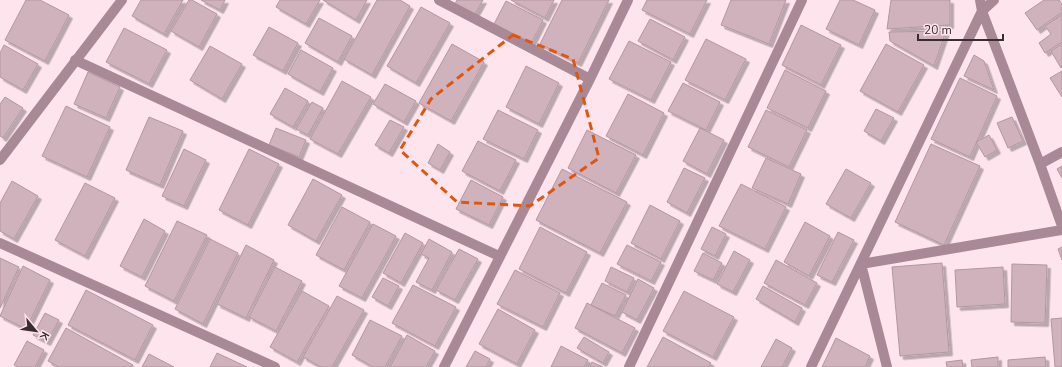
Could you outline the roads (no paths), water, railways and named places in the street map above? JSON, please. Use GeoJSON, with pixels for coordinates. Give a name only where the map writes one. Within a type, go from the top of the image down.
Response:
{"type":"FeatureCollection","features":[{"type":"Feature","properties":{"kind":"street"},"geometry":{"type":"LineString","coordinates":[[0,160],[122,0]]}},
{"type":"Feature","properties":{"kind":"street"},"geometry":{"type":"LineString","coordinates":[[439,0],[590,79]]}},
{"type":"Feature","properties":{"kind":"street"},"geometry":{"type":"LineString","coordinates":[[444,367],[498,256],[590,79],[628,0]]}},
{"type":"Feature","properties":{"kind":"street"},"geometry":{"type":"LineString","coordinates":[[629,367],[802,0]]}},
{"type":"Feature","properties":{"kind":"street"},"geometry":{"type":"LineString","coordinates":[[980,0],[982,11],[1062,226]]}},
{"type":"Feature","properties":{"kind":"street"},"geometry":{"type":"LineString","coordinates":[[811,367],[982,11],[994,0]]}},
{"type":"Feature","properties":{"kind":"street"},"geometry":{"type":"LineString","coordinates":[[75,60],[498,256]]}},
{"type":"Feature","properties":{"kind":"street"},"geometry":{"type":"LineString","coordinates":[[1040,164],[1062,152]]}},
{"type":"Feature","properties":{"kind":"street"},"geometry":{"type":"LineString","coordinates":[[861,264],[1062,230]]}},
{"type":"Feature","properties":{"kind":"street"},"geometry":{"type":"LineString","coordinates":[[0,243],[275,367]]}},
{"type":"Feature","properties":{"kind":"street"},"geometry":{"type":"LineString","coordinates":[[861,264],[887,367]]}}]}
